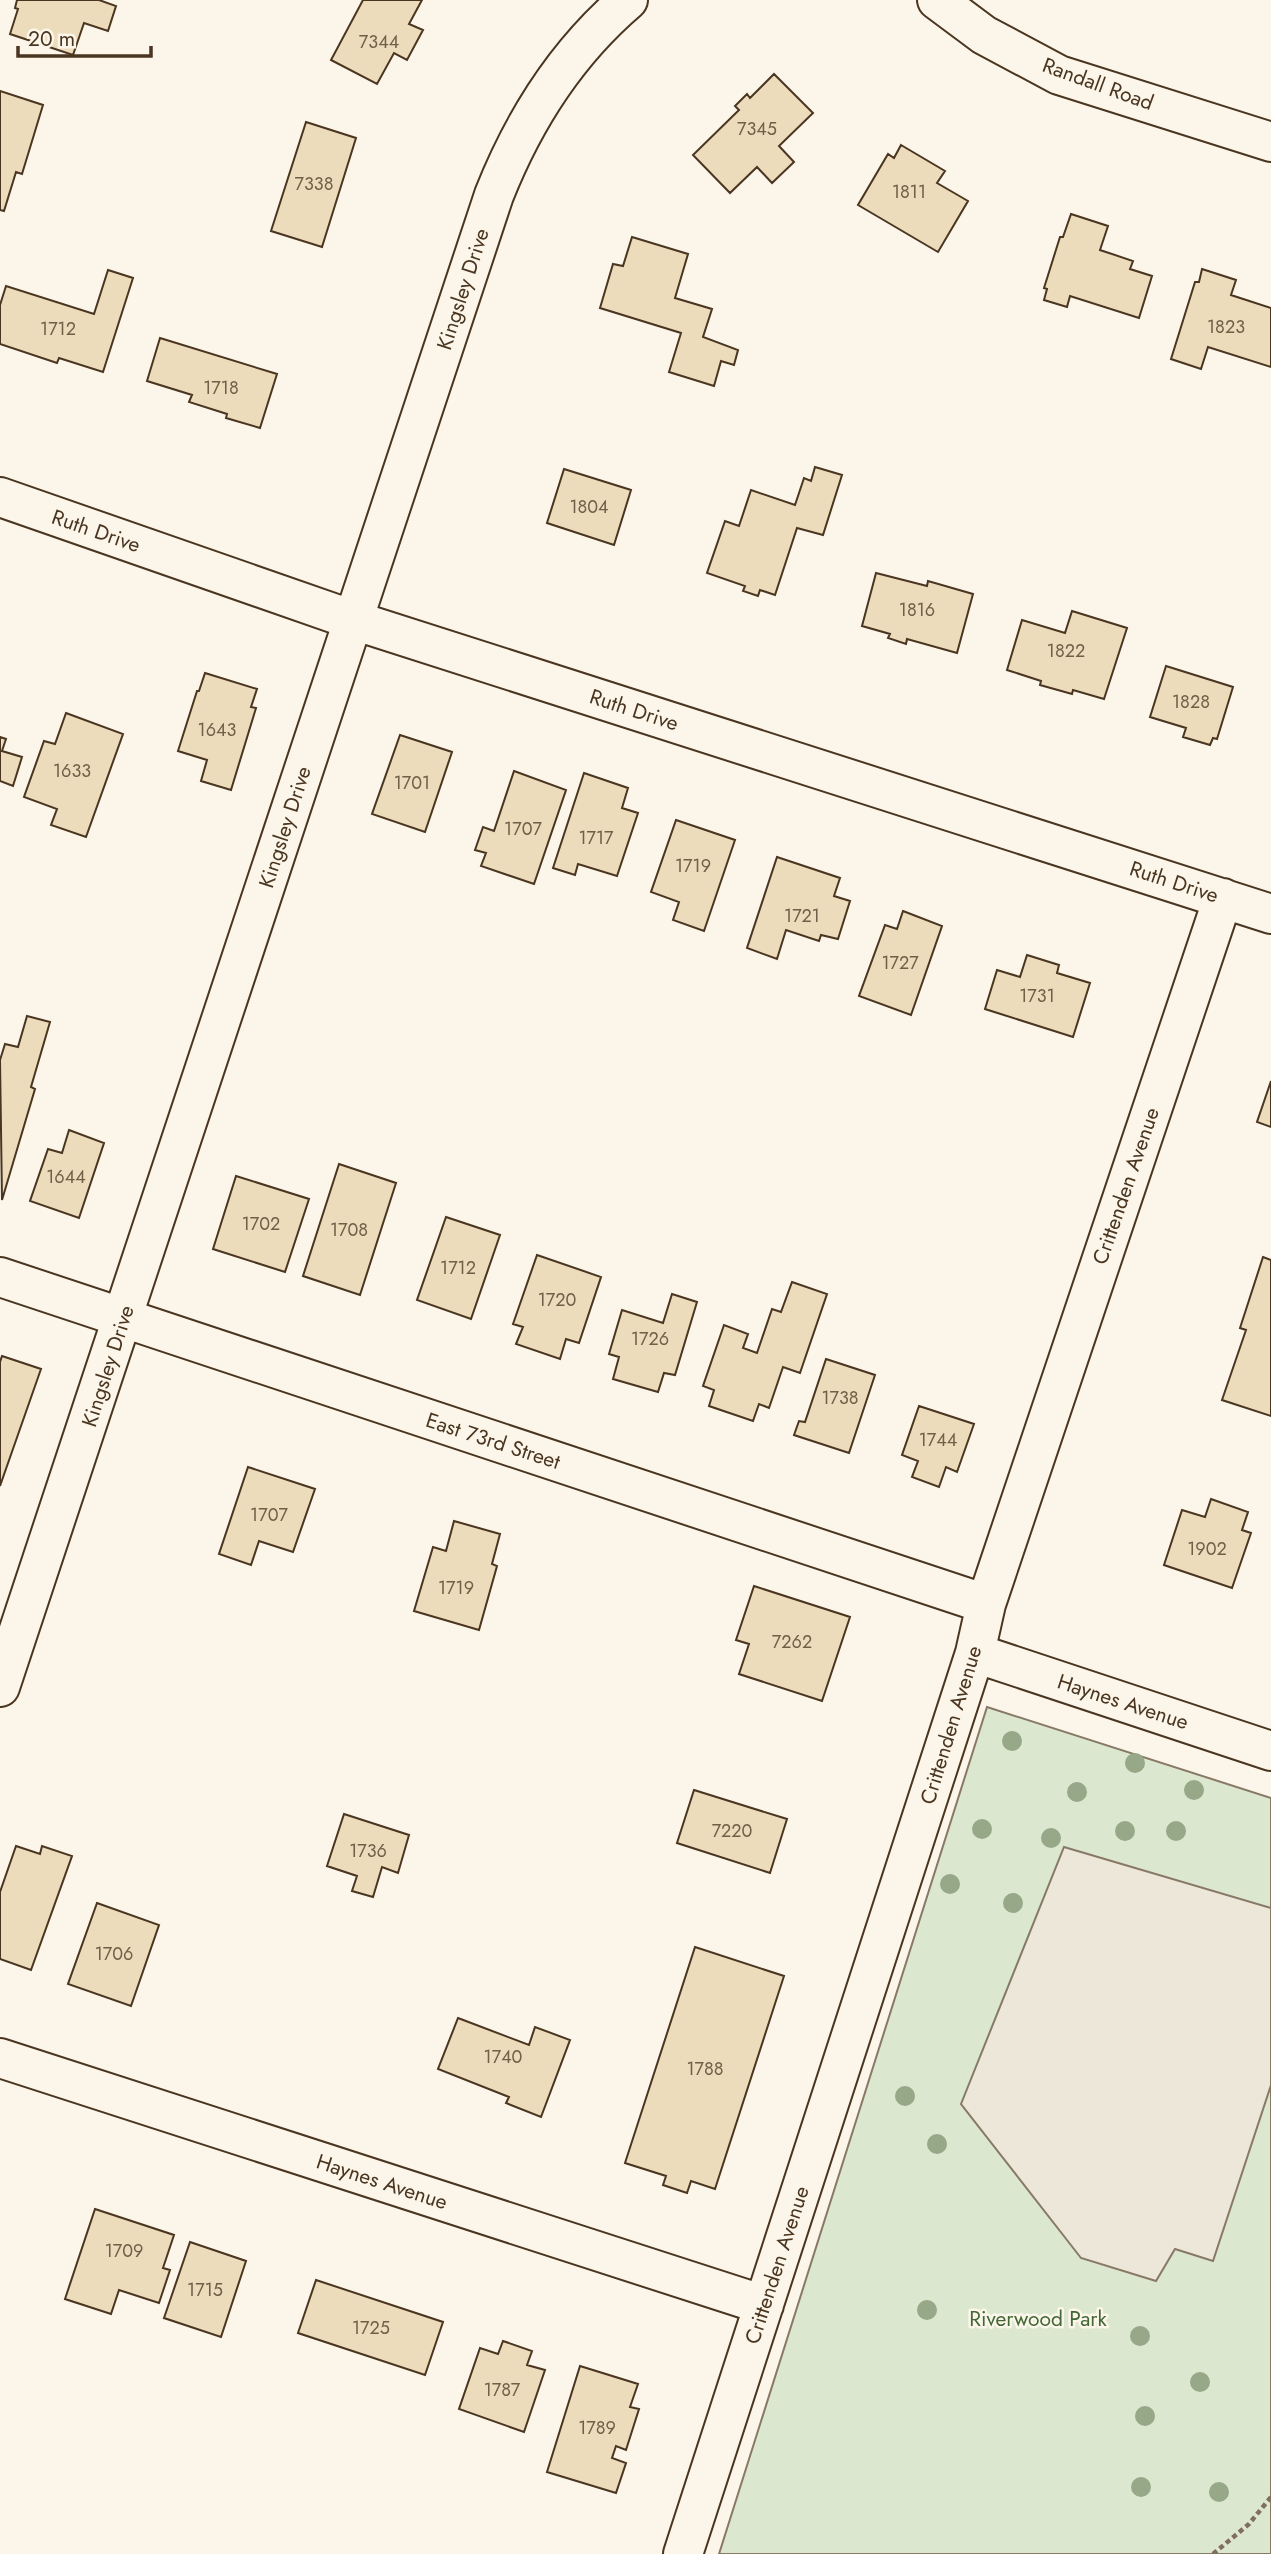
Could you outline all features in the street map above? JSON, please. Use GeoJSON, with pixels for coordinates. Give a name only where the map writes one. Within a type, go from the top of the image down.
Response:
{"type":"FeatureCollection","features":[{"type":"Feature","properties":{"kind":"street","name":"Kingsley Drive"},"geometry":{"type":"LineString","coordinates":[[0,1687],[490,208],[510,155],[541,98],[566,64],[610,15],[628,0]]}},
{"type":"Feature","properties":{"kind":"street","name":"Randall Road"},"geometry":{"type":"LineString","coordinates":[[937,0],[984,35],[1059,75],[1271,142]]}},
{"type":"Feature","properties":{"kind":"street","name":"Ruth Drive"},"geometry":{"type":"LineString","coordinates":[[0,497],[353,620],[1271,914]]}},
{"type":"Feature","properties":{"kind":"street","name":"Crittenden Avenue"},"geometry":{"type":"LineString","coordinates":[[683,2554],[975,1653],[986,1604],[1223,898]]}},
{"type":"Feature","properties":{"kind":"street","name":"East 73rd Street"},"geometry":{"type":"LineString","coordinates":[[0,1278],[986,1604]]}},
{"type":"Feature","properties":{"kind":"street","name":"Haynes Avenue"},"geometry":{"type":"LineString","coordinates":[[975,1653],[1271,1751]]}},
{"type":"Feature","properties":{"kind":"street","name":"Haynes Avenue"},"geometry":{"type":"LineString","coordinates":[[0,2058],[764,2305]]}},
{"type":"Feature","properties":{"kind":"path"},"geometry":{"type":"LineString","coordinates":[[1213,2554],[1249,2524],[1271,2497]]}},
{"type":"Feature","properties":{"kind":"green space","name":"Riverwood Park"},"geometry":{"type":"Polygon","coordinates":[[[987,1707],[1271,1798],[1271,2554],[719,2554],[987,1707]]]}},
{"type":"Feature","properties":{"kind":"shaded area"},"geometry":{"type":"Polygon","coordinates":[[[1064,1847],[1271,1908],[1271,2085],[1213,2261],[1175,2249],[1156,2281],[1081,2258],[961,2104],[1064,1847]]]}},
{"type":"Feature","properties":{"kind":"building"},"geometry":{"type":"Polygon","coordinates":[[[17,0],[99,0],[116,6],[108,31],[84,23],[73,55],[10,34],[18,9],[15,8],[17,0]]]}},
{"type":"Feature","properties":{"kind":"building"},"geometry":{"type":"Polygon","coordinates":[[[363,0],[422,0],[409,24],[423,30],[407,60],[394,53],[377,84],[331,60],[363,0]]]}},
{"type":"Feature","properties":{"kind":"building"},"geometry":{"type":"Polygon","coordinates":[[[774,74],[813,113],[779,146],[794,162],[772,183],[757,167],[730,193],[693,155],[739,110],[735,106],[747,94],[750,98],[774,74]]]}},
{"type":"Feature","properties":{"kind":"building"},"geometry":{"type":"Polygon","coordinates":[[[0,91],[43,105],[22,174],[16,172],[4,211],[0,210],[0,91]]]}},
{"type":"Feature","properties":{"kind":"building"},"geometry":{"type":"Polygon","coordinates":[[[306,122],[356,138],[322,247],[271,231],[306,122]]]}},
{"type":"Feature","properties":{"kind":"building"},"geometry":{"type":"Polygon","coordinates":[[[901,145],[945,171],[937,183],[968,201],[938,252],[858,205],[888,154],[894,158],[901,145]]]}},
{"type":"Feature","properties":{"kind":"building"},"geometry":{"type":"Polygon","coordinates":[[[1071,214],[1108,226],[1100,250],[1133,261],[1130,269],[1152,276],[1139,318],[1070,296],[1067,307],[1044,300],[1047,289],[1044,288],[1060,237],[1063,237],[1071,214]]]}},
{"type":"Feature","properties":{"kind":"building"},"geometry":{"type":"Polygon","coordinates":[[[632,237],[688,254],[675,298],[712,309],[703,337],[738,350],[734,365],[721,361],[714,386],[669,372],[681,333],[600,308],[613,264],[623,266],[632,237]]]}},
{"type":"Feature","properties":{"kind":"building"},"geometry":{"type":"Polygon","coordinates":[[[1202,269],[1236,280],[1231,295],[1271,308],[1271,367],[1208,347],[1201,369],[1171,359],[1195,282],[1199,282],[1202,269]]]}},
{"type":"Feature","properties":{"kind":"building"},"geometry":{"type":"Polygon","coordinates":[[[108,270],[133,278],[103,372],[59,358],[57,363],[0,344],[0,305],[6,286],[94,314],[108,270]]]}},
{"type":"Feature","properties":{"kind":"building"},"geometry":{"type":"Polygon","coordinates":[[[160,338],[277,374],[260,428],[226,418],[227,414],[189,402],[192,395],[147,381],[160,338]]]}},
{"type":"Feature","properties":{"kind":"building"},"geometry":{"type":"Polygon","coordinates":[[[815,467],[842,475],[823,535],[797,528],[775,595],[760,590],[758,596],[743,591],[745,586],[707,573],[725,521],[739,526],[751,490],[795,505],[804,478],[811,481],[815,467]]]}},
{"type":"Feature","properties":{"kind":"building"},"geometry":{"type":"Polygon","coordinates":[[[564,469],[631,490],[614,545],[547,523],[564,469]]]}},
{"type":"Feature","properties":{"kind":"building"},"geometry":{"type":"Polygon","coordinates":[[[876,573],[927,586],[928,581],[973,594],[957,653],[907,639],[906,644],[888,638],[890,634],[862,626],[876,573]]]}},
{"type":"Feature","properties":{"kind":"building"},"geometry":{"type":"Polygon","coordinates":[[[1072,611],[1127,628],[1104,699],[1073,690],[1072,694],[1040,685],[1041,681],[1007,670],[1022,620],[1065,633],[1072,611]]]}},
{"type":"Feature","properties":{"kind":"building"},"geometry":{"type":"Polygon","coordinates":[[[1166,666],[1233,687],[1217,739],[1213,738],[1210,745],[1183,737],[1186,728],[1150,717],[1166,666]]]}},
{"type":"Feature","properties":{"kind":"building"},"geometry":{"type":"Polygon","coordinates":[[[205,673],[257,689],[251,707],[256,708],[231,790],[201,781],[207,760],[178,751],[205,673]]]}},
{"type":"Feature","properties":{"kind":"building"},"geometry":{"type":"Polygon","coordinates":[[[66,713],[123,734],[86,837],[51,825],[57,809],[24,797],[44,741],[55,744],[66,713]]]}},
{"type":"Feature","properties":{"kind":"building"},"geometry":{"type":"Polygon","coordinates":[[[400,735],[452,752],[425,832],[372,814],[400,735]]]}},
{"type":"Feature","properties":{"kind":"building"},"geometry":{"type":"Polygon","coordinates":[[[0,737],[6,739],[2,751],[22,757],[13,786],[0,781],[0,737]]]}},
{"type":"Feature","properties":{"kind":"building"},"geometry":{"type":"Polygon","coordinates":[[[514,771],[566,790],[534,884],[481,866],[486,853],[475,850],[483,827],[494,831],[514,771]]]}},
{"type":"Feature","properties":{"kind":"building"},"geometry":{"type":"Polygon","coordinates":[[[584,773],[628,788],[622,808],[638,813],[617,876],[578,864],[575,875],[553,868],[584,773]]]}},
{"type":"Feature","properties":{"kind":"building"},"geometry":{"type":"Polygon","coordinates":[[[676,820],[735,840],[704,931],[673,920],[679,902],[651,892],[676,820]]]}},
{"type":"Feature","properties":{"kind":"building"},"geometry":{"type":"Polygon","coordinates":[[[777,857],[840,878],[834,896],[850,901],[838,939],[821,935],[819,941],[786,930],[777,959],[747,948],[777,857]]]}},
{"type":"Feature","properties":{"kind":"building"},"geometry":{"type":"Polygon","coordinates":[[[903,911],[942,926],[911,1015],[859,996],[885,925],[897,929],[903,911]]]}},
{"type":"Feature","properties":{"kind":"building"},"geometry":{"type":"Polygon","coordinates":[[[1027,955],[1059,965],[1057,973],[1090,983],[1073,1037],[985,1009],[997,970],[1020,977],[1027,955]]]}},
{"type":"Feature","properties":{"kind":"building"},"geometry":{"type":"Polygon","coordinates":[[[27,1016],[50,1022],[31,1087],[35,1089],[2,1200],[0,1060],[5,1044],[18,1047],[27,1016]]]}},
{"type":"Feature","properties":{"kind":"building"},"geometry":{"type":"Polygon","coordinates":[[[1271,1081],[1271,1127],[1257,1122],[1271,1081]]]}},
{"type":"Feature","properties":{"kind":"building"},"geometry":{"type":"Polygon","coordinates":[[[69,1130],[104,1143],[79,1218],[30,1201],[48,1149],[62,1153],[69,1130]]]}},
{"type":"Feature","properties":{"kind":"building"},"geometry":{"type":"Polygon","coordinates":[[[339,1164],[396,1183],[360,1295],[303,1276],[339,1164]]]}},
{"type":"Feature","properties":{"kind":"building"},"geometry":{"type":"Polygon","coordinates":[[[236,1176],[309,1199],[285,1272],[213,1249],[236,1176]]]}},
{"type":"Feature","properties":{"kind":"building"},"geometry":{"type":"Polygon","coordinates":[[[446,1217],[500,1235],[471,1319],[417,1300],[446,1217]]]}},
{"type":"Feature","properties":{"kind":"building"},"geometry":{"type":"Polygon","coordinates":[[[537,1255],[601,1277],[579,1343],[566,1339],[560,1359],[516,1344],[523,1327],[513,1324],[537,1255]]]}},
{"type":"Feature","properties":{"kind":"building"},"geometry":{"type":"Polygon","coordinates":[[[1263,1257],[1271,1260],[1271,1416],[1222,1400],[1246,1330],[1240,1328],[1263,1257]]]}},
{"type":"Feature","properties":{"kind":"building"},"geometry":{"type":"Polygon","coordinates":[[[792,1282],[827,1294],[800,1373],[783,1367],[769,1408],[759,1404],[753,1421],[709,1406],[714,1390],[703,1386],[724,1325],[748,1334],[743,1348],[757,1353],[772,1309],[781,1312],[792,1282]]]}},
{"type":"Feature","properties":{"kind":"building"},"geometry":{"type":"Polygon","coordinates":[[[672,1294],[697,1302],[675,1375],[664,1373],[658,1392],[613,1379],[619,1357],[609,1354],[622,1310],[663,1323],[672,1294]]]}},
{"type":"Feature","properties":{"kind":"building"},"geometry":{"type":"Polygon","coordinates":[[[2,1356],[41,1369],[0,1486],[0,1362],[2,1356]]]}},
{"type":"Feature","properties":{"kind":"building"},"geometry":{"type":"Polygon","coordinates":[[[826,1359],[875,1375],[849,1453],[794,1435],[799,1421],[805,1422],[826,1359]]]}},
{"type":"Feature","properties":{"kind":"building"},"geometry":{"type":"Polygon","coordinates":[[[919,1406],[974,1424],[957,1472],[946,1467],[939,1487],[912,1477],[918,1461],[902,1455],[919,1406]]]}},
{"type":"Feature","properties":{"kind":"building"},"geometry":{"type":"Polygon","coordinates":[[[248,1467],[315,1489],[293,1552],[259,1541],[251,1565],[219,1554],[248,1467]]]}},
{"type":"Feature","properties":{"kind":"building"},"geometry":{"type":"Polygon","coordinates":[[[1211,1499],[1248,1512],[1242,1530],[1251,1533],[1232,1588],[1164,1565],[1182,1510],[1205,1517],[1211,1499]]]}},
{"type":"Feature","properties":{"kind":"building"},"geometry":{"type":"Polygon","coordinates":[[[454,1521],[500,1534],[492,1564],[497,1566],[479,1630],[414,1611],[433,1547],[446,1551],[454,1521]]]}},
{"type":"Feature","properties":{"kind":"building"},"geometry":{"type":"Polygon","coordinates":[[[754,1586],[850,1617],[822,1701],[739,1674],[749,1644],[736,1640],[754,1586]]]}},
{"type":"Feature","properties":{"kind":"building"},"geometry":{"type":"Polygon","coordinates":[[[694,1790],[787,1819],[770,1873],[677,1843],[694,1790]]]}},
{"type":"Feature","properties":{"kind":"building"},"geometry":{"type":"Polygon","coordinates":[[[344,1814],[409,1835],[398,1873],[382,1867],[373,1897],[352,1891],[357,1876],[327,1866],[344,1814]]]}},
{"type":"Feature","properties":{"kind":"building"},"geometry":{"type":"Polygon","coordinates":[[[16,1846],[40,1854],[42,1846],[72,1856],[31,1970],[0,1959],[0,1892],[16,1846]]]}},
{"type":"Feature","properties":{"kind":"building"},"geometry":{"type":"Polygon","coordinates":[[[97,1903],[159,1925],[131,2006],[68,1984],[97,1903]]]}},
{"type":"Feature","properties":{"kind":"building"},"geometry":{"type":"Polygon","coordinates":[[[695,1947],[784,1976],[715,2189],[691,2181],[687,2193],[663,2185],[666,2176],[625,2163],[695,1947]]]}},
{"type":"Feature","properties":{"kind":"building"},"geometry":{"type":"Polygon","coordinates":[[[458,2018],[529,2045],[535,2027],[570,2040],[541,2117],[506,2103],[509,2097],[438,2069],[458,2018]]]}},
{"type":"Feature","properties":{"kind":"building"},"geometry":{"type":"Polygon","coordinates":[[[95,2209],[174,2235],[163,2268],[170,2270],[159,2303],[119,2290],[111,2314],[65,2299],[95,2209]]]}},
{"type":"Feature","properties":{"kind":"building"},"geometry":{"type":"Polygon","coordinates":[[[190,2242],[246,2261],[221,2337],[164,2318],[190,2242]]]}},
{"type":"Feature","properties":{"kind":"building"},"geometry":{"type":"Polygon","coordinates":[[[316,2280],[443,2322],[425,2375],[298,2333],[316,2280]]]}},
{"type":"Feature","properties":{"kind":"building"},"geometry":{"type":"Polygon","coordinates":[[[503,2341],[532,2351],[527,2365],[545,2370],[524,2432],[459,2409],[480,2348],[498,2354],[503,2341]]]}},
{"type":"Feature","properties":{"kind":"building"},"geometry":{"type":"Polygon","coordinates":[[[580,2366],[638,2384],[630,2407],[639,2409],[626,2450],[616,2446],[612,2458],[626,2463],[616,2493],[547,2472],[580,2366]]]}}]}
